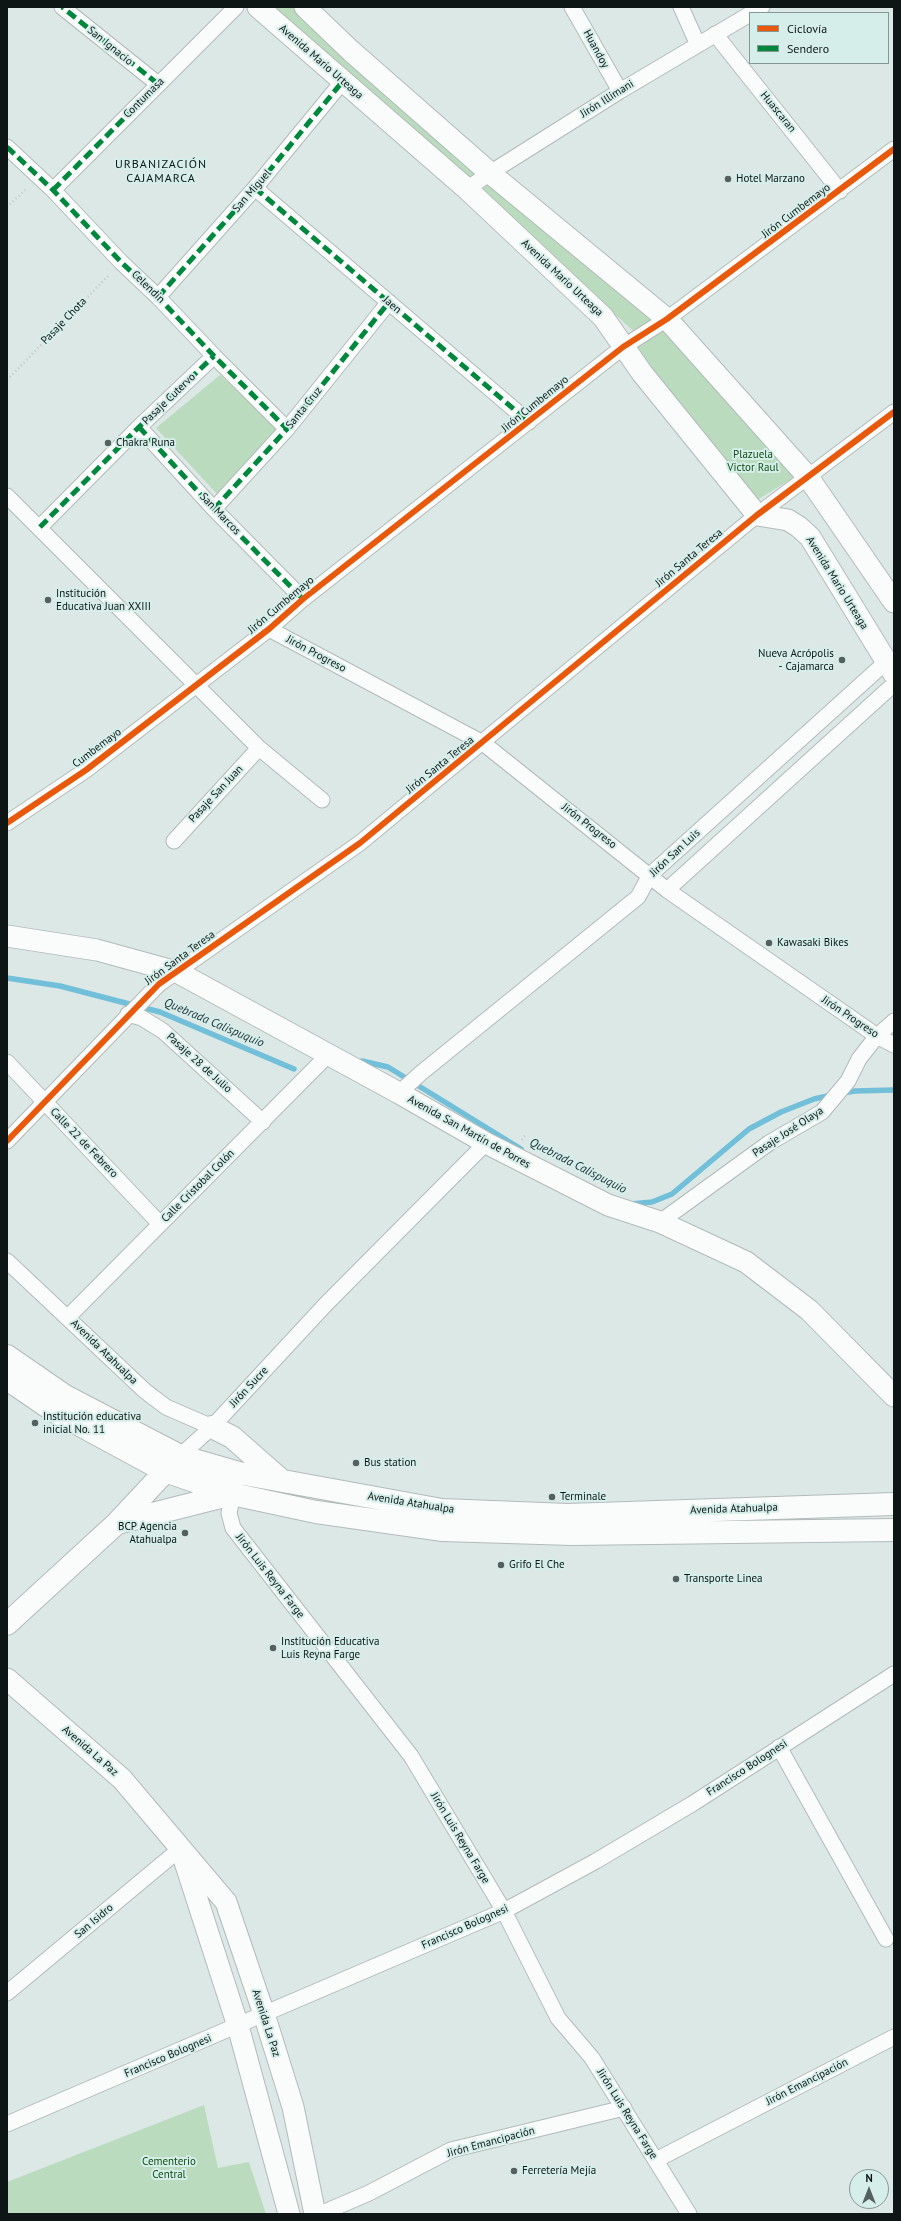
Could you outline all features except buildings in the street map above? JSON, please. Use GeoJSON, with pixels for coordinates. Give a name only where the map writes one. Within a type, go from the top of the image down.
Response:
{"type":"FeatureCollection","features":[{"type":"Feature","properties":{"kind":"main road","name":"Avenida Atahualpa"},"geometry":{"type":"LineString","coordinates":[[7,1356],[65,1396],[180,1456],[239,1473],[442,1510],[568,1515],[892,1502]]}},
{"type":"Feature","properties":{"kind":"main road"},"geometry":{"type":"LineString","coordinates":[[7,1379],[54,1411],[165,1471]]}},
{"type":"Feature","properties":{"kind":"main road"},"geometry":{"type":"LineString","coordinates":[[212,1427],[232,1437],[281,1480]]}},
{"type":"Feature","properties":{"kind":"main road","name":"Jirón Sucre"},"geometry":{"type":"LineString","coordinates":[[7,1624],[117,1523],[180,1456]]}},
{"type":"Feature","properties":{"kind":"main road","name":"Avenida Atahualpa"},"geometry":{"type":"LineString","coordinates":[[165,1471],[232,1494],[316,1512],[443,1530],[572,1534],[894,1530]]}},
{"type":"Feature","properties":{"kind":"main road"},"geometry":{"type":"LineString","coordinates":[[117,1523],[232,1494]]}},
{"type":"Feature","properties":{"kind":"street","name":"San Ignacio"},"geometry":{"type":"LineString","coordinates":[[62,7],[158,84]]}},
{"type":"Feature","properties":{"kind":"street","name":"Contumasa"},"geometry":{"type":"LineString","coordinates":[[53,190],[236,7]]}},
{"type":"Feature","properties":{"kind":"street","name":"Avenida Mario Urteaga"},"geometry":{"type":"LineString","coordinates":[[258,7],[467,189],[603,317],[623,347],[757,515],[788,520],[800,527],[810,537],[891,663]]}},
{"type":"Feature","properties":{"kind":"street"},"geometry":{"type":"LineString","coordinates":[[306,7],[351,51],[490,173],[667,319],[808,477],[894,602]]}},
{"type":"Feature","properties":{"kind":"street","name":"Huandoy"},"geometry":{"type":"LineString","coordinates":[[572,7],[620,91]]}},
{"type":"Feature","properties":{"kind":"street"},"geometry":{"type":"LineString","coordinates":[[681,7],[698,45]]}},
{"type":"Feature","properties":{"kind":"street","name":"Jirón Illimani"},"geometry":{"type":"LineString","coordinates":[[753,12],[762,7]]}},
{"type":"Feature","properties":{"kind":"street","name":"Jirón Illimani"},"geometry":{"type":"LineString","coordinates":[[467,189],[620,91],[749,14]]}},
{"type":"Feature","properties":{"kind":"street","name":"Huascaran"},"geometry":{"type":"LineString","coordinates":[[715,34],[840,191]]}},
{"type":"Feature","properties":{"kind":"street","name":"San Miguel"},"geometry":{"type":"LineString","coordinates":[[158,296],[255,188],[343,82]]}},
{"type":"Feature","properties":{"kind":"street","name":"Celendin"},"geometry":{"type":"LineString","coordinates":[[7,147],[53,190],[287,429]]}},
{"type":"Feature","properties":{"kind":"street","name":"Jirón Cumbemayo"},"geometry":{"type":"LineString","coordinates":[[197,685],[270,629],[303,599],[623,347],[667,319],[840,191],[894,149]]}},
{"type":"Feature","properties":{"kind":"street","name":"Jaen"},"geometry":{"type":"LineString","coordinates":[[255,188],[529,422]]}},
{"type":"Feature","properties":{"kind":"street","name":"Santa Cruz"},"geometry":{"type":"LineString","coordinates":[[214,509],[287,429],[389,302]]}},
{"type":"Feature","properties":{"kind":"street","name":"Pasaje Cutervo"},"geometry":{"type":"LineString","coordinates":[[40,527],[139,427],[214,356]]}},
{"type":"Feature","properties":{"kind":"street","name":"Jirón Santa Teresa"},"geometry":{"type":"LineString","coordinates":[[7,1141],[45,1103],[146,995],[360,843],[483,743],[757,515],[894,412]]}},
{"type":"Feature","properties":{"kind":"street","name":"San Marcos"},"geometry":{"type":"LineString","coordinates":[[139,427],[214,509],[303,599]]}},
{"type":"Feature","properties":{"kind":"street"},"geometry":{"type":"LineString","coordinates":[[7,496],[40,527],[259,748],[322,800]]}},
{"type":"Feature","properties":{"kind":"street","name":"Jirón Progreso"},"geometry":{"type":"LineString","coordinates":[[270,629],[483,743],[667,890],[877,1036],[894,1045]]}},
{"type":"Feature","properties":{"kind":"street","name":"Jirón San Luis"},"geometry":{"type":"LineString","coordinates":[[402,1090],[421,1072],[638,897],[650,875],[891,663]]}},
{"type":"Feature","properties":{"kind":"street","name":"Jirón San Luis"},"geometry":{"type":"LineString","coordinates":[[667,890],[894,684]]}},
{"type":"Feature","properties":{"kind":"street","name":"Cumbemayo"},"geometry":{"type":"LineString","coordinates":[[7,823],[86,770],[197,685]]}},
{"type":"Feature","properties":{"kind":"street","name":"Pasaje San Juan"},"geometry":{"type":"LineString","coordinates":[[174,841],[259,748]]}},
{"type":"Feature","properties":{"kind":"street","name":"Avenida San Martín de Porres"},"geometry":{"type":"LineString","coordinates":[[7,936],[98,950],[177,972],[328,1056],[402,1090],[486,1143],[608,1205],[660,1222],[746,1262],[809,1310],[894,1396]]}},
{"type":"Feature","properties":{"kind":"street","name":"Pasaje 28 de Julio"},"geometry":{"type":"LineString","coordinates":[[128,1014],[142,1018],[163,1031],[263,1122]]}},
{"type":"Feature","properties":{"kind":"street","name":"Pasaje José Olaya"},"geometry":{"type":"LineString","coordinates":[[660,1222],[769,1143],[808,1122],[828,1105],[848,1081],[859,1059],[877,1036],[894,1021]]}},
{"type":"Feature","properties":{"kind":"street","name":"Calle Cristobal Colón"},"geometry":{"type":"LineString","coordinates":[[68,1317],[328,1056]]}},
{"type":"Feature","properties":{"kind":"street","name":"Calle 22 de Febrero"},"geometry":{"type":"LineString","coordinates":[[7,1062],[160,1224]]}},
{"type":"Feature","properties":{"kind":"street","name":"Jirón Sucre"},"geometry":{"type":"LineString","coordinates":[[180,1456],[212,1427],[326,1304],[486,1143]]}},
{"type":"Feature","properties":{"kind":"street","name":"Avenida Atahualpa"},"geometry":{"type":"LineString","coordinates":[[7,1261],[145,1391],[166,1407],[212,1427]]}},
{"type":"Feature","properties":{"kind":"street","name":"Jirón Luis Reyna Farge"},"geometry":{"type":"LineString","coordinates":[[239,1473],[232,1494],[229,1513],[233,1528],[412,1756],[504,1911],[558,2018],[592,2058],[689,2214]]}},
{"type":"Feature","properties":{"kind":"street","name":"Francisco Bolognesi"},"geometry":{"type":"LineString","coordinates":[[7,2124],[504,1911],[596,1861],[692,1804],[894,1674]]}},
{"type":"Feature","properties":{"kind":"street","name":"Avenida La Paz"},"geometry":{"type":"LineString","coordinates":[[7,1679],[122,1779],[226,1902],[264,2014],[292,2106],[315,2214]]}},
{"type":"Feature","properties":{"kind":"street"},"geometry":{"type":"LineString","coordinates":[[779,1747],[886,1940]]}},
{"type":"Feature","properties":{"kind":"street","name":"Avenida La Paz"},"geometry":{"type":"LineString","coordinates":[[180,1849],[238,2026],[289,2214]]}},
{"type":"Feature","properties":{"kind":"street","name":"San Isidro"},"geometry":{"type":"LineString","coordinates":[[7,1993],[180,1849]]}},
{"type":"Feature","properties":{"kind":"street","name":"Jirón Emancipación"},"geometry":{"type":"LineString","coordinates":[[656,2160],[894,2037]]}},
{"type":"Feature","properties":{"kind":"street","name":"Jirón Emancipación"},"geometry":{"type":"LineString","coordinates":[[320,2214],[369,2193],[451,2150],[624,2108]]}},
{"type":"Feature","properties":{"kind":"path"},"geometry":{"type":"LineString","coordinates":[[7,208],[38,176]]}},
{"type":"Feature","properties":{"kind":"green space"},"geometry":{"type":"Polygon","coordinates":[[[265,7],[293,7],[482,172],[468,183],[265,7]]]}},
{"type":"Feature","properties":{"kind":"green space"},"geometry":{"type":"Polygon","coordinates":[[[489,180],[657,317],[638,335],[476,191],[489,180]]]}},
{"type":"Feature","properties":{"kind":"green space","name":"Plazuela Victor Raul"},"geometry":{"type":"Polygon","coordinates":[[[677,322],[801,473],[749,505],[633,349],[677,322]]]}},
{"type":"Feature","properties":{"kind":"green space"},"geometry":{"type":"Polygon","coordinates":[[[220,375],[277,428],[217,494],[156,428],[220,375]]]}},
{"type":"Feature","properties":{"kind":"green space","name":"Cementerio Central"},"geometry":{"type":"Polygon","coordinates":[[[204,2105],[218,2168],[249,2162],[266,2214],[7,2214],[7,2182],[204,2105]]]}},
{"type":"Feature","properties":{"kind":"waterway","name":"Quebrada Calispuquio"},"geometry":{"type":"LineString","coordinates":[[7,978],[60,986],[160,1012],[294,1069]]}},
{"type":"Feature","properties":{"kind":"waterway","name":"Quebrada Calispuquio"},"geometry":{"type":"LineString","coordinates":[[362,1061],[388,1067],[521,1149]]}},
{"type":"Feature","properties":{"kind":"waterway","name":"Quebrada Calispuquio"},"geometry":{"type":"LineString","coordinates":[[842,1093],[855,1091],[894,1090]]}},
{"type":"Feature","properties":{"kind":"waterway","name":"Quebrada Calispuquio"},"geometry":{"type":"LineString","coordinates":[[631,1204],[652,1202],[672,1194],[749,1129],[781,1112],[814,1099],[832,1095]]}},
{"type":"Feature","properties":{"kind":"marked path"},"geometry":{"type":"LineString","coordinates":[[53,190],[158,84],[62,7]]}},
{"type":"Feature","properties":{"kind":"marked path"},"geometry":{"type":"LineString","coordinates":[[158,297],[255,188],[343,81]]}},
{"type":"Feature","properties":{"kind":"marked path"},"geometry":{"type":"LineString","coordinates":[[7,147],[53,190],[121,262],[158,297],[287,429]]}},
{"type":"Feature","properties":{"kind":"marked path"},"geometry":{"type":"LineString","coordinates":[[255,188],[529,422]]}},
{"type":"Feature","properties":{"kind":"marked path"},"geometry":{"type":"LineString","coordinates":[[214,509],[287,429],[389,302]]}},
{"type":"Feature","properties":{"kind":"marked path"},"geometry":{"type":"LineString","coordinates":[[40,527],[139,427],[214,356]]}},
{"type":"Feature","properties":{"kind":"marked path"},"geometry":{"type":"LineString","coordinates":[[139,427],[214,509],[303,599]]}},
{"type":"Feature","properties":{"kind":"cycle path"},"geometry":{"type":"LineString","coordinates":[[7,823],[86,770],[269,629],[303,599],[623,347],[667,319],[894,149]]}},
{"type":"Feature","properties":{"kind":"cycle path"},"geometry":{"type":"LineString","coordinates":[[7,1141],[159,984],[360,843],[757,515],[894,412]]}},
{"type":"Feature","properties":{"kind":"place","name":"Hotel Marzano"},"geometry":{"type":"Point","coordinates":[728,179]}},
{"type":"Feature","properties":{"kind":"place","name":"Chakra Runa"},"geometry":{"type":"Point","coordinates":[108,443]}},
{"type":"Feature","properties":{"kind":"place","name":"Institución Educativa Juan XXIII"},"geometry":{"type":"Point","coordinates":[48,600]}},
{"type":"Feature","properties":{"kind":"place","name":"Nueva Acrópolis - Cajamarca"},"geometry":{"type":"Point","coordinates":[842,660]}},
{"type":"Feature","properties":{"kind":"place","name":"Kawasaki Bikes"},"geometry":{"type":"Point","coordinates":[769,943]}},
{"type":"Feature","properties":{"kind":"place","name":"Institución educativa inicial No. 11"},"geometry":{"type":"Point","coordinates":[35,1423]}},
{"type":"Feature","properties":{"kind":"place","name":"Bus station"},"geometry":{"type":"Point","coordinates":[356,1463]}},
{"type":"Feature","properties":{"kind":"place","name":"Terminale"},"geometry":{"type":"Point","coordinates":[552,1497]}},
{"type":"Feature","properties":{"kind":"place","name":"BCP Agencia Atahualpa"},"geometry":{"type":"Point","coordinates":[185,1533]}},
{"type":"Feature","properties":{"kind":"place","name":"Grifo El Che"},"geometry":{"type":"Point","coordinates":[501,1565]}},
{"type":"Feature","properties":{"kind":"place","name":"Transporte Linea"},"geometry":{"type":"Point","coordinates":[676,1579]}},
{"type":"Feature","properties":{"kind":"place","name":"Institución Educativa Luis Reyna Farge"},"geometry":{"type":"Point","coordinates":[273,1648]}},
{"type":"Feature","properties":{"kind":"place","name":"Ferretería Mejía"},"geometry":{"type":"Point","coordinates":[514,2171]}},
{"type":"Feature","properties":{"kind":"district","name":"URBANIZACIÓN CAJAMARCA"},"geometry":{"type":"Point","coordinates":[161,172]}}]}
